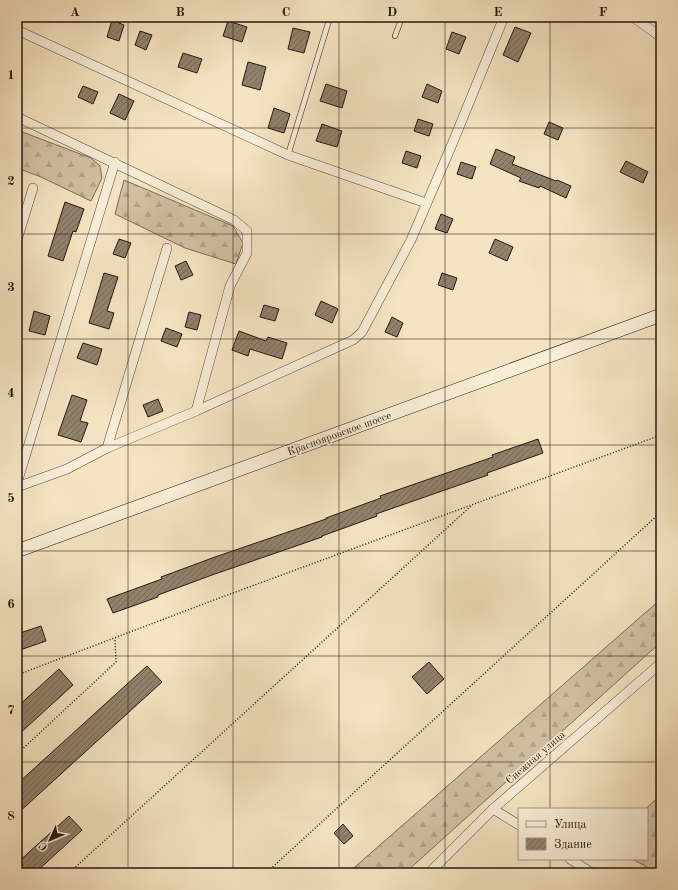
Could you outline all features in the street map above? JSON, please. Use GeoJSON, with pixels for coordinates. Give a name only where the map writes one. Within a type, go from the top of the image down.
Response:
{"type":"FeatureCollection","features":[{"type":"Feature","properties":{"kind":"street"},"geometry":{"type":"LineString","coordinates":[[17,487],[67,470],[107,448],[196,411],[353,340],[362,332],[411,240],[504,17]]}},
{"type":"Feature","properties":{"kind":"street"},"geometry":{"type":"LineString","coordinates":[[633,17],[661,37]]}},
{"type":"Feature","properties":{"kind":"street"},"geometry":{"type":"LineString","coordinates":[[17,30],[288,155],[426,203]]}},
{"type":"Feature","properties":{"kind":"street"},"geometry":{"type":"LineString","coordinates":[[17,117],[234,220],[247,231],[247,253],[230,286],[196,411]]}},
{"type":"Feature","properties":{"kind":"street"},"geometry":{"type":"LineString","coordinates":[[17,483],[114,162]]}},
{"type":"Feature","properties":{"kind":"street"},"geometry":{"type":"LineString","coordinates":[[17,240],[33,188]]}},
{"type":"Feature","properties":{"kind":"street"},"geometry":{"type":"LineString","coordinates":[[107,448],[167,248]]}},
{"type":"Feature","properties":{"kind":"street","name":"Краснояровское шоссе"},"geometry":{"type":"LineString","coordinates":[[17,551],[661,315]]}},
{"type":"Feature","properties":{"kind":"street","name":"Снежная улица"},"geometry":{"type":"LineString","coordinates":[[429,873],[493,809],[661,663]]}},
{"type":"Feature","properties":{"kind":"street"},"geometry":{"type":"LineString","coordinates":[[493,809],[518,824]]}},
{"type":"Feature","properties":{"kind":"street"},"geometry":{"type":"LineString","coordinates":[[572,860],[592,873]]}},
{"type":"Feature","properties":{"kind":"lane"},"geometry":{"type":"LineString","coordinates":[[288,155],[330,17]]}},
{"type":"Feature","properties":{"kind":"lane"},"geometry":{"type":"LineString","coordinates":[[395,36],[402,17]]}},
{"type":"Feature","properties":{"kind":"path"},"geometry":{"type":"LineString","coordinates":[[17,675],[214,600],[661,435]]}},
{"type":"Feature","properties":{"kind":"path"},"geometry":{"type":"LineString","coordinates":[[69,873],[472,505]]}},
{"type":"Feature","properties":{"kind":"path"},"geometry":{"type":"LineString","coordinates":[[266,873],[661,512]]}},
{"type":"Feature","properties":{"kind":"path"},"geometry":{"type":"LineString","coordinates":[[17,754],[116,662],[116,638]]}},
{"type":"Feature","properties":{"kind":"green space"},"geometry":{"type":"Polygon","coordinates":[[[17,130],[91,158],[100,166],[102,178],[91,201],[41,177],[17,168],[17,130]]]}},
{"type":"Feature","properties":{"kind":"green space"},"geometry":{"type":"Polygon","coordinates":[[[124,180],[233,226],[243,243],[236,264],[185,248],[115,214],[124,180]]]}},
{"type":"Feature","properties":{"kind":"green space"},"geometry":{"type":"Polygon","coordinates":[[[661,599],[661,642],[405,873],[348,873],[661,599]]]}},
{"type":"Feature","properties":{"kind":"green space"},"geometry":{"type":"Polygon","coordinates":[[[661,795],[661,873],[658,873],[634,860],[648,860],[648,808],[646,808],[661,795]]]}},
{"type":"Feature","properties":{"kind":"building"},"geometry":{"type":"Polygon","coordinates":[[[112,20],[124,25],[119,41],[107,37],[112,20]]]}},
{"type":"Feature","properties":{"kind":"building"},"geometry":{"type":"Polygon","coordinates":[[[228,21],[247,27],[242,42],[223,36],[228,21]]]}},
{"type":"Feature","properties":{"kind":"building"},"geometry":{"type":"Polygon","coordinates":[[[515,27],[531,33],[518,62],[503,55],[515,27]]]}},
{"type":"Feature","properties":{"kind":"building"},"geometry":{"type":"Polygon","coordinates":[[[293,28],[310,32],[304,53],[288,49],[293,28]]]}},
{"type":"Feature","properties":{"kind":"building"},"geometry":{"type":"Polygon","coordinates":[[[140,31],[152,35],[146,50],[135,45],[140,31]]]}},
{"type":"Feature","properties":{"kind":"building"},"geometry":{"type":"Polygon","coordinates":[[[452,32],[466,37],[459,54],[446,49],[452,32]]]}},
{"type":"Feature","properties":{"kind":"building"},"geometry":{"type":"Polygon","coordinates":[[[183,53],[202,59],[197,73],[178,67],[183,53]]]}},
{"type":"Feature","properties":{"kind":"building"},"geometry":{"type":"Polygon","coordinates":[[[248,62],[266,67],[260,90],[242,85],[248,62]]]}},
{"type":"Feature","properties":{"kind":"building"},"geometry":{"type":"Polygon","coordinates":[[[326,84],[347,91],[342,108],[320,101],[326,84]]]}},
{"type":"Feature","properties":{"kind":"building"},"geometry":{"type":"Polygon","coordinates":[[[427,84],[442,91],[438,103],[422,97],[427,84]]]}},
{"type":"Feature","properties":{"kind":"building"},"geometry":{"type":"Polygon","coordinates":[[[83,86],[98,92],[93,104],[78,97],[83,86]]]}},
{"type":"Feature","properties":{"kind":"building"},"geometry":{"type":"Polygon","coordinates":[[[119,94],[134,101],[125,120],[110,113],[119,94]]]}},
{"type":"Feature","properties":{"kind":"building"},"geometry":{"type":"Polygon","coordinates":[[[274,108],[290,114],[284,133],[268,128],[274,108]]]}},
{"type":"Feature","properties":{"kind":"building"},"geometry":{"type":"Polygon","coordinates":[[[418,119],[433,124],[429,136],[414,131],[418,119]]]}},
{"type":"Feature","properties":{"kind":"building"},"geometry":{"type":"Polygon","coordinates":[[[549,122],[563,128],[558,140],[544,134],[549,122]]]}},
{"type":"Feature","properties":{"kind":"building"},"geometry":{"type":"Polygon","coordinates":[[[322,124],[342,131],[337,147],[316,141],[322,124]]]}},
{"type":"Feature","properties":{"kind":"building"},"geometry":{"type":"Polygon","coordinates":[[[496,149],[515,157],[512,164],[571,186],[566,198],[540,186],[539,188],[519,181],[521,178],[490,164],[496,149]]]}},
{"type":"Feature","properties":{"kind":"building"},"geometry":{"type":"Polygon","coordinates":[[[406,151],[421,156],[417,168],[402,163],[406,151]]]}},
{"type":"Feature","properties":{"kind":"building"},"geometry":{"type":"Polygon","coordinates":[[[626,161],[648,172],[643,183],[620,172],[626,161]]]}},
{"type":"Feature","properties":{"kind":"building"},"geometry":{"type":"Polygon","coordinates":[[[461,162],[476,167],[472,179],[457,174],[461,162]]]}},
{"type":"Feature","properties":{"kind":"building"},"geometry":{"type":"Polygon","coordinates":[[[65,202],[84,209],[76,232],[73,231],[63,261],[48,256],[65,202]]]}},
{"type":"Feature","properties":{"kind":"building"},"geometry":{"type":"Polygon","coordinates":[[[441,214],[453,219],[447,233],[435,229],[441,214]]]}},
{"type":"Feature","properties":{"kind":"building"},"geometry":{"type":"Polygon","coordinates":[[[119,239],[131,243],[125,258],[113,254],[119,239]]]}},
{"type":"Feature","properties":{"kind":"building"},"geometry":{"type":"Polygon","coordinates":[[[495,239],[513,247],[507,261],[489,253],[495,239]]]}},
{"type":"Feature","properties":{"kind":"building"},"geometry":{"type":"Polygon","coordinates":[[[186,261],[193,275],[181,280],[175,266],[186,261]]]}},
{"type":"Feature","properties":{"kind":"building"},"geometry":{"type":"Polygon","coordinates":[[[104,273],[118,277],[107,311],[114,313],[109,329],[89,323],[104,273]]]}},
{"type":"Feature","properties":{"kind":"building"},"geometry":{"type":"Polygon","coordinates":[[[442,273],[457,278],[453,290],[438,285],[442,273]]]}},
{"type":"Feature","properties":{"kind":"building"},"geometry":{"type":"Polygon","coordinates":[[[321,301],[338,309],[332,323],[315,315],[321,301]]]}},
{"type":"Feature","properties":{"kind":"building"},"geometry":{"type":"Polygon","coordinates":[[[264,305],[279,309],[275,321],[260,317],[264,305]]]}},
{"type":"Feature","properties":{"kind":"building"},"geometry":{"type":"Polygon","coordinates":[[[34,311],[50,316],[45,335],[29,331],[34,311]]]}},
{"type":"Feature","properties":{"kind":"building"},"geometry":{"type":"Polygon","coordinates":[[[189,312],[201,315],[197,330],[185,327],[189,312]]]}},
{"type":"Feature","properties":{"kind":"building"},"geometry":{"type":"Polygon","coordinates":[[[392,317],[403,323],[397,337],[385,332],[392,317]]]}},
{"type":"Feature","properties":{"kind":"building"},"geometry":{"type":"Polygon","coordinates":[[[166,328],[182,334],[177,347],[161,341],[166,328]]]}},
{"type":"Feature","properties":{"kind":"building"},"geometry":{"type":"Polygon","coordinates":[[[239,331],[266,341],[268,337],[287,343],[282,359],[250,349],[248,356],[232,350],[239,331]]]}},
{"type":"Feature","properties":{"kind":"building"},"geometry":{"type":"Polygon","coordinates":[[[83,343],[102,349],[97,365],[77,358],[83,343]]]}},
{"type":"Feature","properties":{"kind":"building"},"geometry":{"type":"Polygon","coordinates":[[[72,395],[87,400],[80,421],[88,423],[81,442],[58,435],[72,395]]]}},
{"type":"Feature","properties":{"kind":"building"},"geometry":{"type":"Polygon","coordinates":[[[158,399],[163,411],[148,417],[143,405],[158,399]]]}},
{"type":"Feature","properties":{"kind":"building"},"geometry":{"type":"Polygon","coordinates":[[[538,439],[543,453],[487,473],[488,475],[376,514],[377,516],[322,537],[212,575],[113,613],[107,599],[162,579],[161,577],[326,519],[381,498],[380,496],[493,457],[492,455],[538,439]]]}},
{"type":"Feature","properties":{"kind":"building"},"geometry":{"type":"Polygon","coordinates":[[[41,626],[46,641],[17,651],[17,634],[41,626]]]}},
{"type":"Feature","properties":{"kind":"building"},"geometry":{"type":"Polygon","coordinates":[[[429,662],[444,679],[427,694],[412,677],[429,662]]]}},
{"type":"Feature","properties":{"kind":"building"},"geometry":{"type":"Polygon","coordinates":[[[147,666],[162,682],[17,814],[17,784],[147,666]]]}},
{"type":"Feature","properties":{"kind":"building"},"geometry":{"type":"Polygon","coordinates":[[[59,669],[73,685],[17,736],[17,707],[59,669]]]}},
{"type":"Feature","properties":{"kind":"building"},"geometry":{"type":"Polygon","coordinates":[[[69,816],[82,830],[35,873],[17,873],[17,863],[69,816]]]}},
{"type":"Feature","properties":{"kind":"building"},"geometry":{"type":"Polygon","coordinates":[[[343,824],[353,836],[344,844],[334,833],[343,824]]]}}]}
